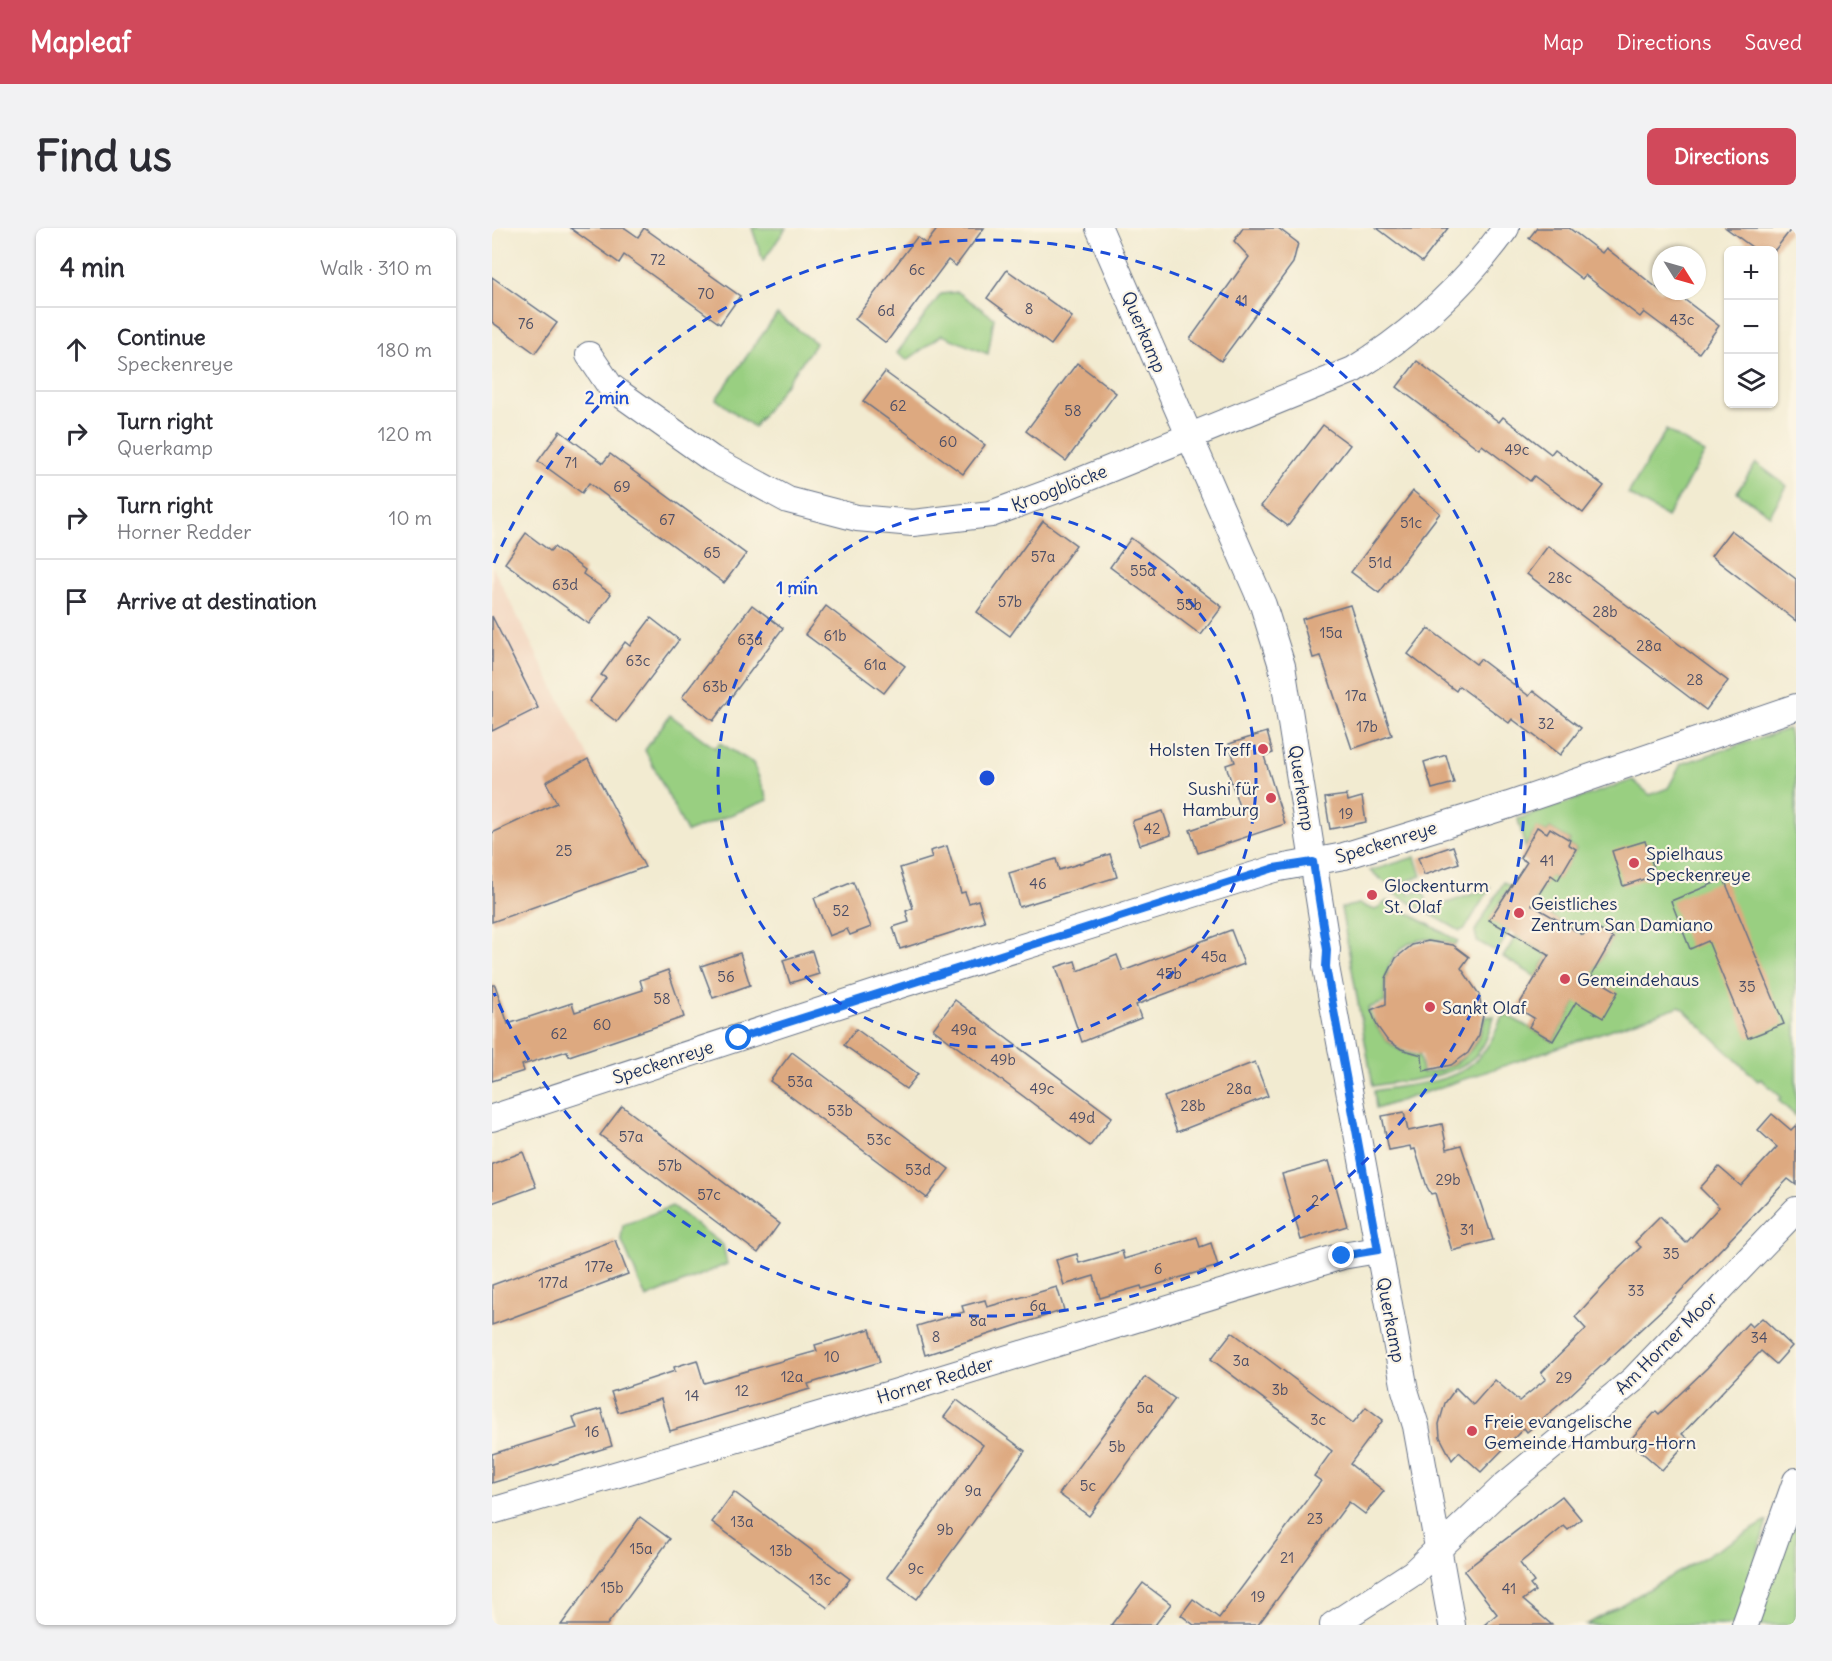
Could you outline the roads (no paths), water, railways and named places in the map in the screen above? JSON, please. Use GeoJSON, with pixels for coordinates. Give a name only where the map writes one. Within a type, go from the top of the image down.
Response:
{"type":"FeatureCollection","features":[{"type":"Feature","properties":{"kind":"street","name":"Querkamp"},"geometry":{"type":"LineString","coordinates":[[1099,228],[1272,629],[1282,666],[1327,950],[1326,967],[1405,1390],[1412,1408],[1440,1548],[1452,1625]]}},
{"type":"Feature","properties":{"kind":"street","name":"Kroogblöcke"},"geometry":{"type":"LineString","coordinates":[[588,355],[610,386],[712,459],[788,500],[857,518],[913,523],[991,514],[1190,437],[1353,370],[1388,348],[1439,308],[1465,281],[1506,228]]}},
{"type":"Feature","properties":{"kind":"street","name":"Speckenreye"},"geometry":{"type":"LineString","coordinates":[[492,1118],[954,968],[1274,868],[1344,856],[1509,805],[1796,707]]}},
{"type":"Feature","properties":{"kind":"street","name":"Am Horner Moor"},"geometry":{"type":"LineString","coordinates":[[1333,1625],[1413,1573],[1504,1486],[1634,1379],[1796,1210]]}},
{"type":"Feature","properties":{"kind":"street","name":"Horner Redder"},"geometry":{"type":"LineString","coordinates":[[492,1511],[1342,1256],[1378,1250]]}},
{"type":"Feature","properties":{"kind":"street"},"geometry":{"type":"LineString","coordinates":[[1745,1625],[1796,1481]]}},
{"type":"Feature","properties":{"kind":"place","name":"Holsten Treff"},"geometry":{"type":"Point","coordinates":[1263,749]}},
{"type":"Feature","properties":{"kind":"place","name":"Sushi für Hamburg"},"geometry":{"type":"Point","coordinates":[1271,798]}},
{"type":"Feature","properties":{"kind":"place","name":"Spielhaus Speckenreye"},"geometry":{"type":"Point","coordinates":[1634,863]}},
{"type":"Feature","properties":{"kind":"place","name":"Glockenturm St. Olaf"},"geometry":{"type":"Point","coordinates":[1372,895]}},
{"type":"Feature","properties":{"kind":"place","name":"Geistliches Zentrum San Damiano"},"geometry":{"type":"Point","coordinates":[1519,913]}},
{"type":"Feature","properties":{"kind":"place","name":"Gemeindehaus"},"geometry":{"type":"Point","coordinates":[1565,979]}},
{"type":"Feature","properties":{"kind":"place","name":"Sankt Olaf"},"geometry":{"type":"Point","coordinates":[1430,1007]}},
{"type":"Feature","properties":{"kind":"place","name":"Freie evangelische Gemeinde Hamburg-Horn"},"geometry":{"type":"Point","coordinates":[1472,1431]}}]}
